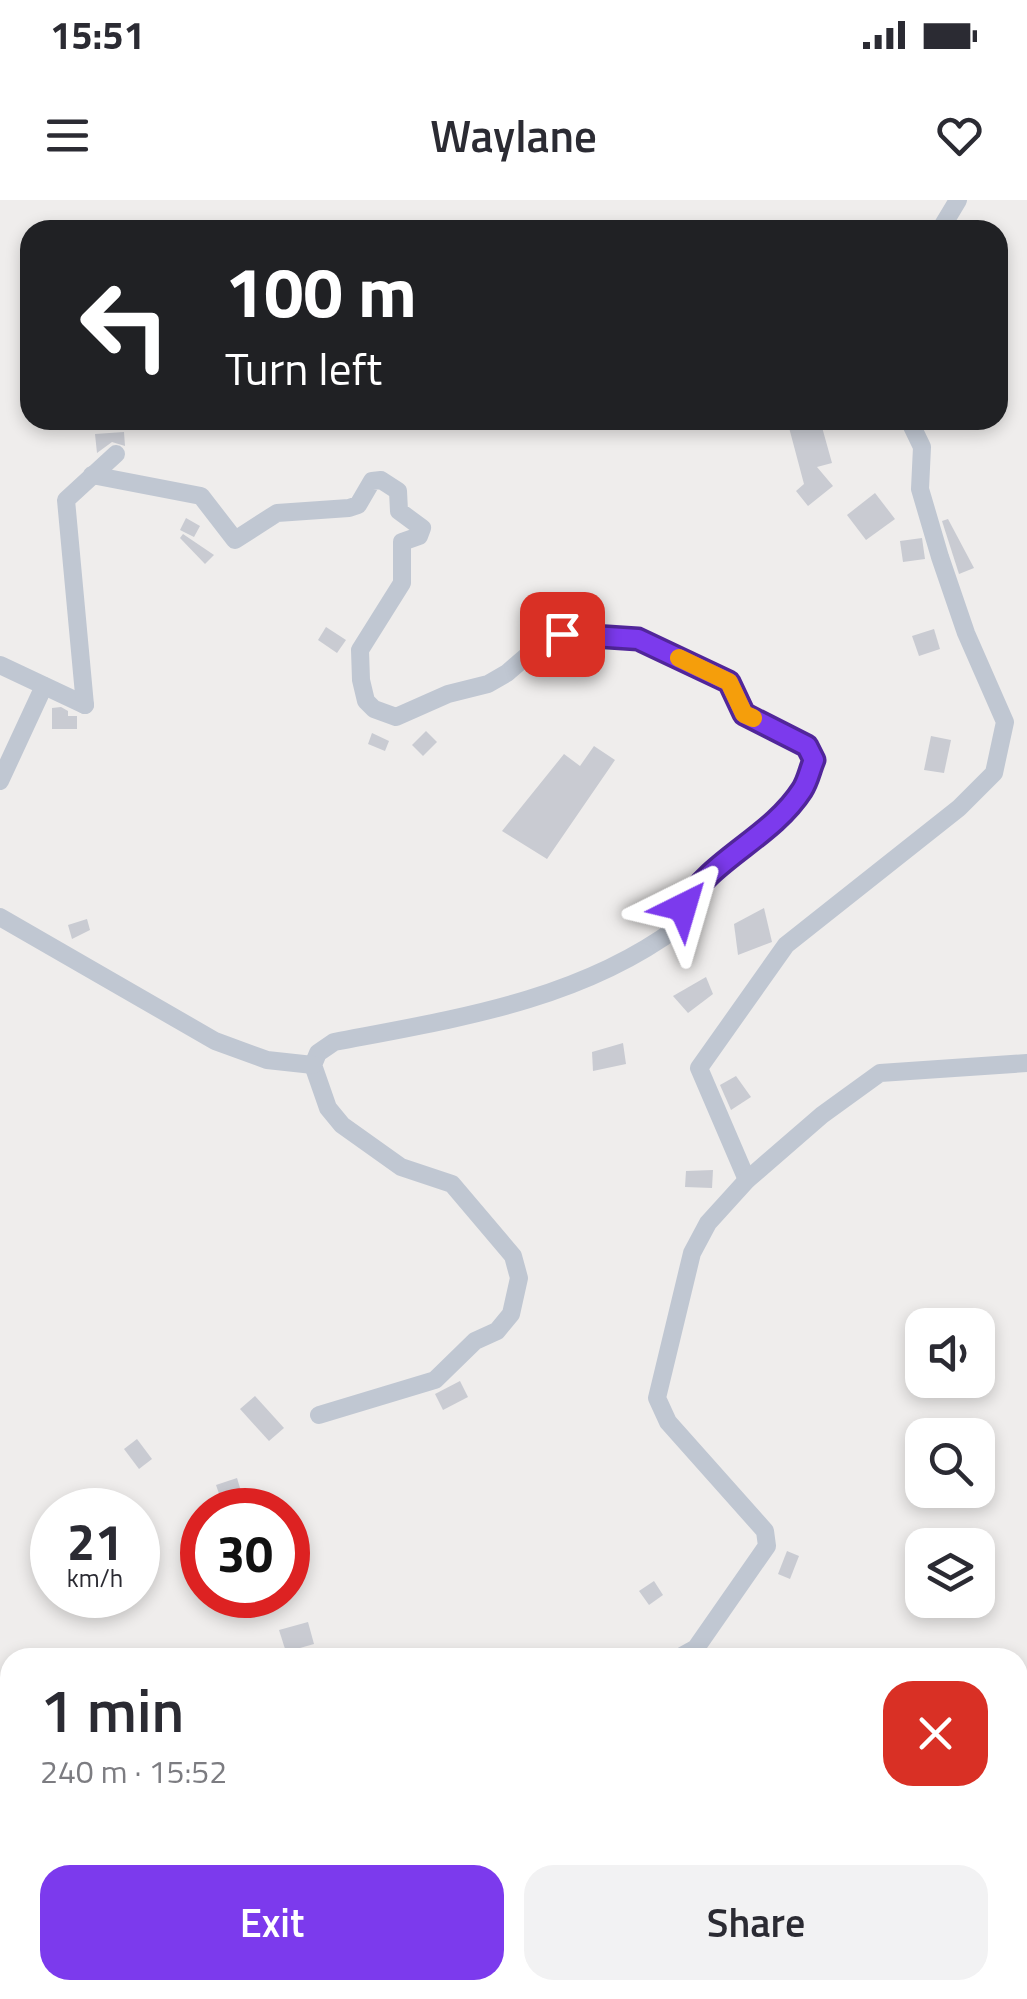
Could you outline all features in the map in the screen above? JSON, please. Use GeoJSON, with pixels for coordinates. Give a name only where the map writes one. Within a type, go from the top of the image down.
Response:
{"type":"FeatureCollection","features":[{"type":"Feature","properties":{"kind":"street"},"geometry":{"type":"LineString","coordinates":[[746,1180],[699,1068],[786,945],[959,808],[994,773],[1005,722],[966,633],[940,557],[920,489],[922,446],[914,430]]}},
{"type":"Feature","properties":{"kind":"street"},"geometry":{"type":"LineString","coordinates":[[0,665],[85,706],[66,500],[116,454]]}},
{"type":"Feature","properties":{"kind":"street"},"geometry":{"type":"LineString","coordinates":[[92,475],[201,496],[235,540],[278,513],[349,508],[358,504],[372,481],[380,480],[398,492],[399,511],[422,528],[419,536],[402,542],[402,583],[360,650],[361,680],[366,701],[374,709],[405,715],[448,694],[488,684],[508,674],[542,642],[562,634],[638,639],[729,682],[744,714],[807,746],[814,760],[804,788],[777,820],[696,884],[683,907],[678,927],[657,942],[572,986],[537,998],[481,1014],[334,1042],[318,1054],[313,1065],[328,1108],[342,1124],[402,1166],[452,1184],[514,1256],[519,1278],[511,1314],[498,1331],[475,1340],[434,1380],[319,1415]]}},
{"type":"Feature","properties":{"kind":"street"},"geometry":{"type":"LineString","coordinates":[[0,781],[44,686]]}},
{"type":"Feature","properties":{"kind":"street"},"geometry":{"type":"LineString","coordinates":[[0,917],[216,1041],[267,1060],[313,1065]]}},
{"type":"Feature","properties":{"kind":"street"},"geometry":{"type":"LineString","coordinates":[[696,1648],[767,1546],[765,1531],[668,1422],[657,1398],[692,1254],[708,1223],[746,1180],[822,1114],[880,1073],[1027,1064]]}},
{"type":"Feature","properties":{"kind":"building"},"geometry":{"type":"Polygon","coordinates":[[[790,430],[823,430],[832,463],[817,467],[833,486],[808,506],[796,491],[804,484],[790,430]]]}},
{"type":"Feature","properties":{"kind":"building"},"geometry":{"type":"Polygon","coordinates":[[[124,432],[125,446],[112,442],[97,453],[95,434],[124,432]]]}},
{"type":"Feature","properties":{"kind":"building"},"geometry":{"type":"Polygon","coordinates":[[[875,493],[895,519],[866,540],[847,515],[875,493]]]}},
{"type":"Feature","properties":{"kind":"building"},"geometry":{"type":"Polygon","coordinates":[[[186,518],[200,526],[194,537],[180,530],[186,518]]]}},
{"type":"Feature","properties":{"kind":"building"},"geometry":{"type":"Polygon","coordinates":[[[948,519],[974,568],[959,574],[942,521],[948,519]]]}},
{"type":"Feature","properties":{"kind":"building"},"geometry":{"type":"Polygon","coordinates":[[[183,534],[214,555],[205,564],[180,538],[183,534]]]}},
{"type":"Feature","properties":{"kind":"building"},"geometry":{"type":"Polygon","coordinates":[[[922,538],[925,559],[903,562],[900,541],[922,538]]]}},
{"type":"Feature","properties":{"kind":"building"},"geometry":{"type":"Polygon","coordinates":[[[326,627],[346,640],[337,653],[318,640],[326,627]]]}},
{"type":"Feature","properties":{"kind":"building"},"geometry":{"type":"Polygon","coordinates":[[[934,629],[940,649],[919,656],[912,636],[934,629]]]}},
{"type":"Feature","properties":{"kind":"building"},"geometry":{"type":"Polygon","coordinates":[[[52,708],[68,711],[68,716],[77,716],[77,729],[52,729],[52,708]]]}},
{"type":"Feature","properties":{"kind":"building"},"geometry":{"type":"Polygon","coordinates":[[[426,731],[437,742],[423,756],[412,745],[426,731]]]}},
{"type":"Feature","properties":{"kind":"building"},"geometry":{"type":"Polygon","coordinates":[[[372,733],[389,741],[385,751],[368,744],[372,733]]]}},
{"type":"Feature","properties":{"kind":"building"},"geometry":{"type":"Polygon","coordinates":[[[931,736],[951,740],[944,773],[924,770],[931,736]]]}},
{"type":"Feature","properties":{"kind":"building"},"geometry":{"type":"Polygon","coordinates":[[[594,746],[615,760],[547,859],[502,831],[564,754],[580,766],[594,746]]]}},
{"type":"Feature","properties":{"kind":"building"},"geometry":{"type":"Polygon","coordinates":[[[764,908],[772,942],[738,955],[734,924],[764,908]]]}},
{"type":"Feature","properties":{"kind":"building"},"geometry":{"type":"Polygon","coordinates":[[[87,919],[90,930],[72,939],[68,925],[87,919]]]}},
{"type":"Feature","properties":{"kind":"building"},"geometry":{"type":"Polygon","coordinates":[[[706,977],[713,994],[688,1013],[673,996],[706,977]]]}},
{"type":"Feature","properties":{"kind":"building"},"geometry":{"type":"Polygon","coordinates":[[[623,1043],[626,1064],[593,1071],[592,1052],[623,1043]]]}},
{"type":"Feature","properties":{"kind":"building"},"geometry":{"type":"Polygon","coordinates":[[[736,1076],[751,1097],[731,1110],[720,1085],[736,1076]]]}},
{"type":"Feature","properties":{"kind":"building"},"geometry":{"type":"Polygon","coordinates":[[[713,1170],[712,1188],[685,1187],[686,1171],[713,1170]]]}},
{"type":"Feature","properties":{"kind":"building"},"geometry":{"type":"Polygon","coordinates":[[[460,1381],[468,1397],[443,1410],[435,1394],[460,1381]]]}},
{"type":"Feature","properties":{"kind":"building"},"geometry":{"type":"Polygon","coordinates":[[[255,1396],[284,1428],[269,1441],[240,1409],[255,1396]]]}},
{"type":"Feature","properties":{"kind":"building"},"geometry":{"type":"Polygon","coordinates":[[[137,1439],[152,1459],[139,1469],[124,1449],[137,1439]]]}},
{"type":"Feature","properties":{"kind":"building"},"geometry":{"type":"Polygon","coordinates":[[[237,1478],[240,1488],[217,1488],[216,1485],[237,1478]]]}},
{"type":"Feature","properties":{"kind":"building"},"geometry":{"type":"Polygon","coordinates":[[[787,1551],[799,1556],[790,1579],[778,1574],[787,1551]]]}},
{"type":"Feature","properties":{"kind":"building"},"geometry":{"type":"Polygon","coordinates":[[[654,1581],[663,1595],[649,1605],[639,1591],[654,1581]]]}},
{"type":"Feature","properties":{"kind":"building"},"geometry":{"type":"Polygon","coordinates":[[[308,1622],[314,1644],[285,1648],[279,1630],[308,1622]]]}},
{"type":"Feature","properties":{"kind":"slow traffic"},"geometry":{"type":"LineString","coordinates":[[679,658],[729,682],[744,714],[753,718]]}},
{"type":"Feature","properties":{"kind":"route"},"geometry":{"type":"LineString","coordinates":[[562,634],[638,639],[729,682],[744,714],[807,746],[814,760],[804,788],[777,820],[696,884],[683,907]]}}]}
